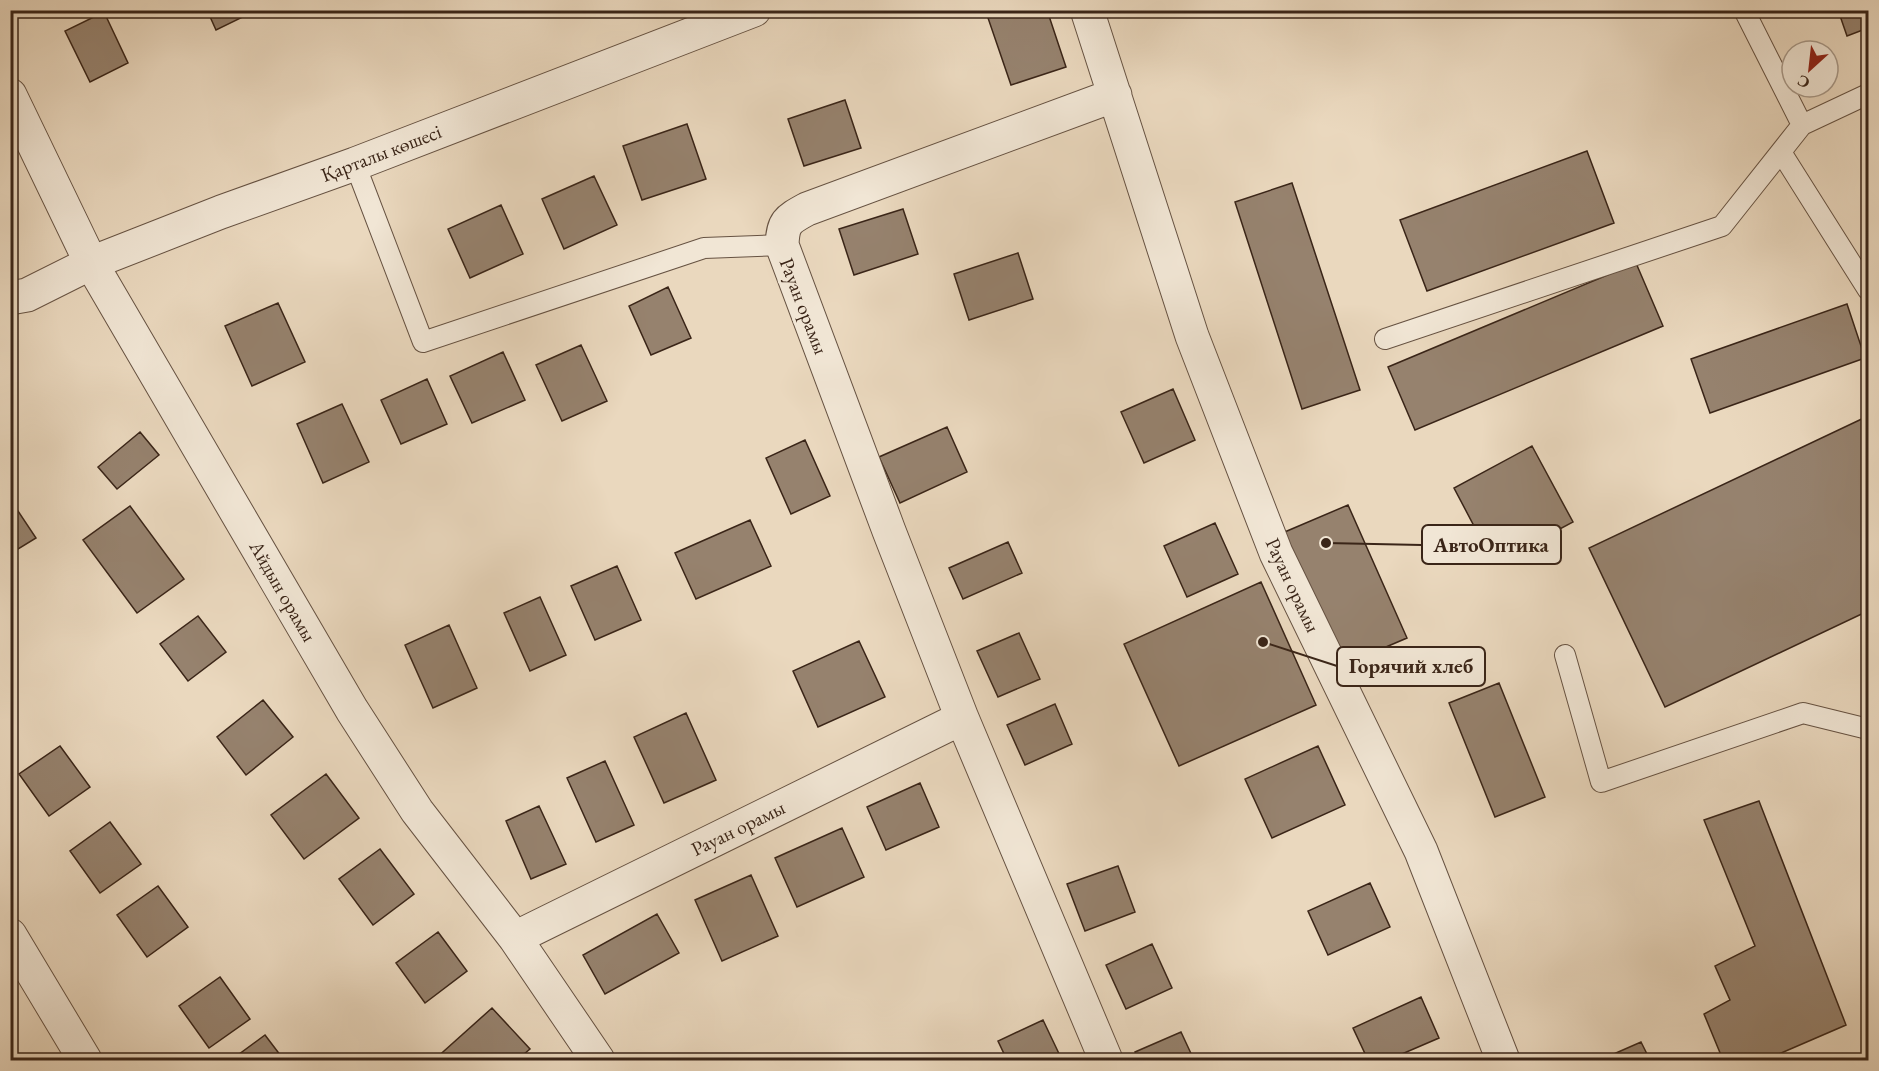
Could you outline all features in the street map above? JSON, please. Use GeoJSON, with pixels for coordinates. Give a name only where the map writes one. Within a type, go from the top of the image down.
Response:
{"type":"FeatureCollection","features":[{"type":"Feature","properties":{"kind":"street","name":"Қарталы көшесі"},"geometry":{"type":"LineString","coordinates":[[16,301],[91,263],[753,10]]}},
{"type":"Feature","properties":{"kind":"street","name":"Рауан орамы"},"geometry":{"type":"LineString","coordinates":[[1087,10],[1192,336],[1276,554],[1421,852],[1503,1060]]}},
{"type":"Feature","properties":{"kind":"street","name":"Айдын орамы"},"geometry":{"type":"LineString","coordinates":[[10,95],[91,263],[352,710],[417,811],[515,938],[598,1060]]}},
{"type":"Feature","properties":{"kind":"street","name":"Рауан орамы"},"geometry":{"type":"LineString","coordinates":[[1106,1060],[962,718],[889,531],[782,245],[782,230],[791,218],[807,209],[1115,95]]}},
{"type":"Feature","properties":{"kind":"street","name":"Рауан орамы"},"geometry":{"type":"LineString","coordinates":[[515,938],[962,718]]}},
{"type":"Feature","properties":{"kind":"street"},"geometry":{"type":"LineString","coordinates":[[10,935],[85,1060]]}},
{"type":"Feature","properties":{"kind":"lane"},"geometry":{"type":"LineString","coordinates":[[1744,10],[1802,125]]}},
{"type":"Feature","properties":{"kind":"lane"},"geometry":{"type":"LineString","coordinates":[[1385,339],[1722,226],[1802,125],[1869,94]]}},
{"type":"Feature","properties":{"kind":"lane"},"geometry":{"type":"LineString","coordinates":[[1781,152],[1869,290]]}},
{"type":"Feature","properties":{"kind":"lane"},"geometry":{"type":"LineString","coordinates":[[355,164],[423,342],[704,248],[782,245]]}},
{"type":"Feature","properties":{"kind":"lane"},"geometry":{"type":"LineString","coordinates":[[1565,655],[1601,782],[1803,713],[1869,729]]}},
{"type":"Feature","properties":{"kind":"building"},"geometry":{"type":"Polygon","coordinates":[[[207,10],[257,10],[216,30],[207,10]]]}},
{"type":"Feature","properties":{"kind":"building"},"geometry":{"type":"Polygon","coordinates":[[[999,10],[1047,10],[1066,67],[1011,85],[987,15],[999,10]]]}},
{"type":"Feature","properties":{"kind":"building"},"geometry":{"type":"Polygon","coordinates":[[[1838,10],[1868,10],[1868,28],[1847,36],[1838,10]]]}},
{"type":"Feature","properties":{"kind":"building"},"geometry":{"type":"Polygon","coordinates":[[[104,12],[128,63],[90,82],[65,31],[104,12]]]}},
{"type":"Feature","properties":{"kind":"building"},"geometry":{"type":"Polygon","coordinates":[[[845,100],[861,148],[804,166],[788,119],[845,100]]]}},
{"type":"Feature","properties":{"kind":"building"},"geometry":{"type":"Polygon","coordinates":[[[687,124],[706,179],[642,200],[623,146],[687,124]]]}},
{"type":"Feature","properties":{"kind":"building"},"geometry":{"type":"Polygon","coordinates":[[[1587,151],[1614,223],[1427,291],[1400,220],[1587,151]]]}},
{"type":"Feature","properties":{"kind":"building"},"geometry":{"type":"Polygon","coordinates":[[[594,176],[617,225],[564,249],[542,199],[594,176]]]}},
{"type":"Feature","properties":{"kind":"building"},"geometry":{"type":"Polygon","coordinates":[[[1292,183],[1360,390],[1302,409],[1235,202],[1292,183]]]}},
{"type":"Feature","properties":{"kind":"building"},"geometry":{"type":"Polygon","coordinates":[[[501,205],[523,254],[470,278],[448,229],[501,205]]]}},
{"type":"Feature","properties":{"kind":"building"},"geometry":{"type":"Polygon","coordinates":[[[903,209],[918,254],[854,275],[839,229],[903,209]]]}},
{"type":"Feature","properties":{"kind":"building"},"geometry":{"type":"Polygon","coordinates":[[[1018,253],[1033,299],[969,320],[954,274],[1018,253]]]}},
{"type":"Feature","properties":{"kind":"building"},"geometry":{"type":"Polygon","coordinates":[[[1636,263],[1663,326],[1415,430],[1388,367],[1636,263]]]}},
{"type":"Feature","properties":{"kind":"building"},"geometry":{"type":"Polygon","coordinates":[[[668,287],[691,338],[651,355],[629,306],[668,287]]]}},
{"type":"Feature","properties":{"kind":"building"},"geometry":{"type":"Polygon","coordinates":[[[278,303],[305,362],[252,386],[225,326],[278,303]]]}},
{"type":"Feature","properties":{"kind":"building"},"geometry":{"type":"Polygon","coordinates":[[[1847,304],[1865,358],[1710,413],[1691,359],[1847,304]]]}},
{"type":"Feature","properties":{"kind":"building"},"geometry":{"type":"Polygon","coordinates":[[[581,345],[607,401],[562,421],[536,365],[581,345]]]}},
{"type":"Feature","properties":{"kind":"building"},"geometry":{"type":"Polygon","coordinates":[[[503,352],[525,400],[472,423],[450,376],[503,352]]]}},
{"type":"Feature","properties":{"kind":"building"},"geometry":{"type":"Polygon","coordinates":[[[427,379],[447,424],[401,444],[381,400],[427,379]]]}},
{"type":"Feature","properties":{"kind":"building"},"geometry":{"type":"Polygon","coordinates":[[[1173,389],[1195,440],[1144,463],[1121,412],[1173,389]]]}},
{"type":"Feature","properties":{"kind":"building"},"geometry":{"type":"Polygon","coordinates":[[[342,404],[369,462],[323,483],[297,424],[342,404]]]}},
{"type":"Feature","properties":{"kind":"building"},"geometry":{"type":"Polygon","coordinates":[[[1868,416],[1868,611],[1665,707],[1589,548],[1868,416]]]}},
{"type":"Feature","properties":{"kind":"building"},"geometry":{"type":"Polygon","coordinates":[[[947,427],[967,472],[900,503],[879,457],[947,427]]]}},
{"type":"Feature","properties":{"kind":"building"},"geometry":{"type":"Polygon","coordinates":[[[140,432],[159,455],[117,489],[98,467],[140,432]]]}},
{"type":"Feature","properties":{"kind":"building"},"geometry":{"type":"Polygon","coordinates":[[[805,440],[830,496],[791,514],[766,458],[805,440]]]}},
{"type":"Feature","properties":{"kind":"building"},"geometry":{"type":"Polygon","coordinates":[[[1532,446],[1573,522],[1494,564],[1454,488],[1532,446]]]}},
{"type":"Feature","properties":{"kind":"building"},"geometry":{"type":"Polygon","coordinates":[[[10,499],[36,538],[10,554],[10,499]]]}},
{"type":"Feature","properties":{"kind":"building"},"geometry":{"type":"Polygon","coordinates":[[[1348,505],[1407,638],[1339,667],[1280,534],[1348,505]]]}},
{"type":"Feature","properties":{"kind":"building"},"geometry":{"type":"Polygon","coordinates":[[[130,506],[184,579],[137,613],[83,540],[130,506]]]}},
{"type":"Feature","properties":{"kind":"building"},"geometry":{"type":"Polygon","coordinates":[[[750,520],[771,566],[696,599],[675,553],[750,520]]]}},
{"type":"Feature","properties":{"kind":"building"},"geometry":{"type":"Polygon","coordinates":[[[1215,523],[1238,574],[1187,597],[1164,546],[1215,523]]]}},
{"type":"Feature","properties":{"kind":"building"},"geometry":{"type":"Polygon","coordinates":[[[1008,542],[1022,573],[963,599],[949,568],[1008,542]]]}},
{"type":"Feature","properties":{"kind":"building"},"geometry":{"type":"Polygon","coordinates":[[[617,566],[641,620],[595,640],[571,586],[617,566]]]}},
{"type":"Feature","properties":{"kind":"building"},"geometry":{"type":"Polygon","coordinates":[[[1261,582],[1316,705],[1179,766],[1124,644],[1261,582]]]}},
{"type":"Feature","properties":{"kind":"building"},"geometry":{"type":"Polygon","coordinates":[[[540,597],[566,655],[530,671],[504,613],[540,597]]]}},
{"type":"Feature","properties":{"kind":"building"},"geometry":{"type":"Polygon","coordinates":[[[198,616],[226,652],[188,681],[160,644],[198,616]]]}},
{"type":"Feature","properties":{"kind":"building"},"geometry":{"type":"Polygon","coordinates":[[[449,625],[477,688],[433,708],[405,645],[449,625]]]}},
{"type":"Feature","properties":{"kind":"building"},"geometry":{"type":"Polygon","coordinates":[[[1019,633],[1040,679],[998,697],[977,651],[1019,633]]]}},
{"type":"Feature","properties":{"kind":"building"},"geometry":{"type":"Polygon","coordinates":[[[859,641],[885,697],[818,727],[793,671],[859,641]]]}},
{"type":"Feature","properties":{"kind":"building"},"geometry":{"type":"Polygon","coordinates":[[[1499,683],[1545,797],[1495,817],[1449,703],[1499,683]]]}},
{"type":"Feature","properties":{"kind":"building"},"geometry":{"type":"Polygon","coordinates":[[[263,700],[293,737],[246,775],[217,737],[263,700]]]}},
{"type":"Feature","properties":{"kind":"building"},"geometry":{"type":"Polygon","coordinates":[[[1055,704],[1072,744],[1025,765],[1007,725],[1055,704]]]}},
{"type":"Feature","properties":{"kind":"building"},"geometry":{"type":"Polygon","coordinates":[[[686,713],[716,780],[664,803],[634,737],[686,713]]]}},
{"type":"Feature","properties":{"kind":"building"},"geometry":{"type":"Polygon","coordinates":[[[60,746],[90,787],[49,816],[19,774],[60,746]]]}},
{"type":"Feature","properties":{"kind":"building"},"geometry":{"type":"Polygon","coordinates":[[[1318,746],[1345,805],[1272,838],[1245,779],[1318,746]]]}},
{"type":"Feature","properties":{"kind":"building"},"geometry":{"type":"Polygon","coordinates":[[[605,761],[634,825],[596,842],[567,778],[605,761]]]}},
{"type":"Feature","properties":{"kind":"building"},"geometry":{"type":"Polygon","coordinates":[[[326,774],[359,818],[304,859],[271,815],[326,774]]]}},
{"type":"Feature","properties":{"kind":"building"},"geometry":{"type":"Polygon","coordinates":[[[920,783],[939,827],[886,850],[867,807],[920,783]]]}},
{"type":"Feature","properties":{"kind":"building"},"geometry":{"type":"Polygon","coordinates":[[[1759,801],[1846,1025],[1765,1060],[1723,1060],[1704,1014],[1730,1000],[1715,966],[1755,946],[1704,820],[1759,801]]]}},
{"type":"Feature","properties":{"kind":"building"},"geometry":{"type":"Polygon","coordinates":[[[539,806],[566,864],[531,879],[506,821],[539,806]]]}},
{"type":"Feature","properties":{"kind":"building"},"geometry":{"type":"Polygon","coordinates":[[[110,822],[141,864],[100,893],[70,851],[110,822]]]}},
{"type":"Feature","properties":{"kind":"building"},"geometry":{"type":"Polygon","coordinates":[[[842,828],[864,877],[797,907],[775,858],[842,828]]]}},
{"type":"Feature","properties":{"kind":"building"},"geometry":{"type":"Polygon","coordinates":[[[380,849],[414,894],[373,925],[339,879],[380,849]]]}},
{"type":"Feature","properties":{"kind":"building"},"geometry":{"type":"Polygon","coordinates":[[[1118,866],[1135,912],[1085,931],[1067,884],[1118,866]]]}},
{"type":"Feature","properties":{"kind":"building"},"geometry":{"type":"Polygon","coordinates":[[[751,875],[778,936],[722,961],[695,900],[751,875]]]}},
{"type":"Feature","properties":{"kind":"building"},"geometry":{"type":"Polygon","coordinates":[[[1370,883],[1390,927],[1328,955],[1308,911],[1370,883]]]}},
{"type":"Feature","properties":{"kind":"building"},"geometry":{"type":"Polygon","coordinates":[[[158,886],[188,927],[147,957],[117,915],[158,886]]]}},
{"type":"Feature","properties":{"kind":"building"},"geometry":{"type":"Polygon","coordinates":[[[657,914],[679,953],[605,994],[583,955],[657,914]]]}},
{"type":"Feature","properties":{"kind":"building"},"geometry":{"type":"Polygon","coordinates":[[[438,932],[467,971],[425,1003],[396,963],[438,932]]]}},
{"type":"Feature","properties":{"kind":"building"},"geometry":{"type":"Polygon","coordinates":[[[1152,944],[1172,988],[1126,1009],[1106,965],[1152,944]]]}},
{"type":"Feature","properties":{"kind":"building"},"geometry":{"type":"Polygon","coordinates":[[[220,977],[250,1019],[209,1048],[179,1006],[220,977]]]}},
{"type":"Feature","properties":{"kind":"building"},"geometry":{"type":"Polygon","coordinates":[[[1421,997],[1439,1038],[1388,1060],[1368,1060],[1353,1028],[1421,997]]]}},
{"type":"Feature","properties":{"kind":"building"},"geometry":{"type":"Polygon","coordinates":[[[492,1008],[530,1049],[517,1060],[434,1060],[492,1008]]]}},
{"type":"Feature","properties":{"kind":"building"},"geometry":{"type":"Polygon","coordinates":[[[1043,1020],[1062,1060],[1007,1060],[998,1041],[1043,1020]]]}},
{"type":"Feature","properties":{"kind":"building"},"geometry":{"type":"Polygon","coordinates":[[[1181,1032],[1194,1060],[1138,1060],[1135,1052],[1181,1032]]]}},
{"type":"Feature","properties":{"kind":"building"},"geometry":{"type":"Polygon","coordinates":[[[265,1035],[284,1060],[231,1060],[265,1035]]]}},
{"type":"Feature","properties":{"kind":"building"},"geometry":{"type":"Polygon","coordinates":[[[1641,1042],[1650,1060],[1600,1060],[1641,1042]]]}},
{"type":"Feature","properties":{"kind":"place","name":"АвтоОптика"},"geometry":{"type":"Point","coordinates":[1326,543]}},
{"type":"Feature","properties":{"kind":"place","name":"Горячий хлеб"},"geometry":{"type":"Point","coordinates":[1263,642]}}]}
